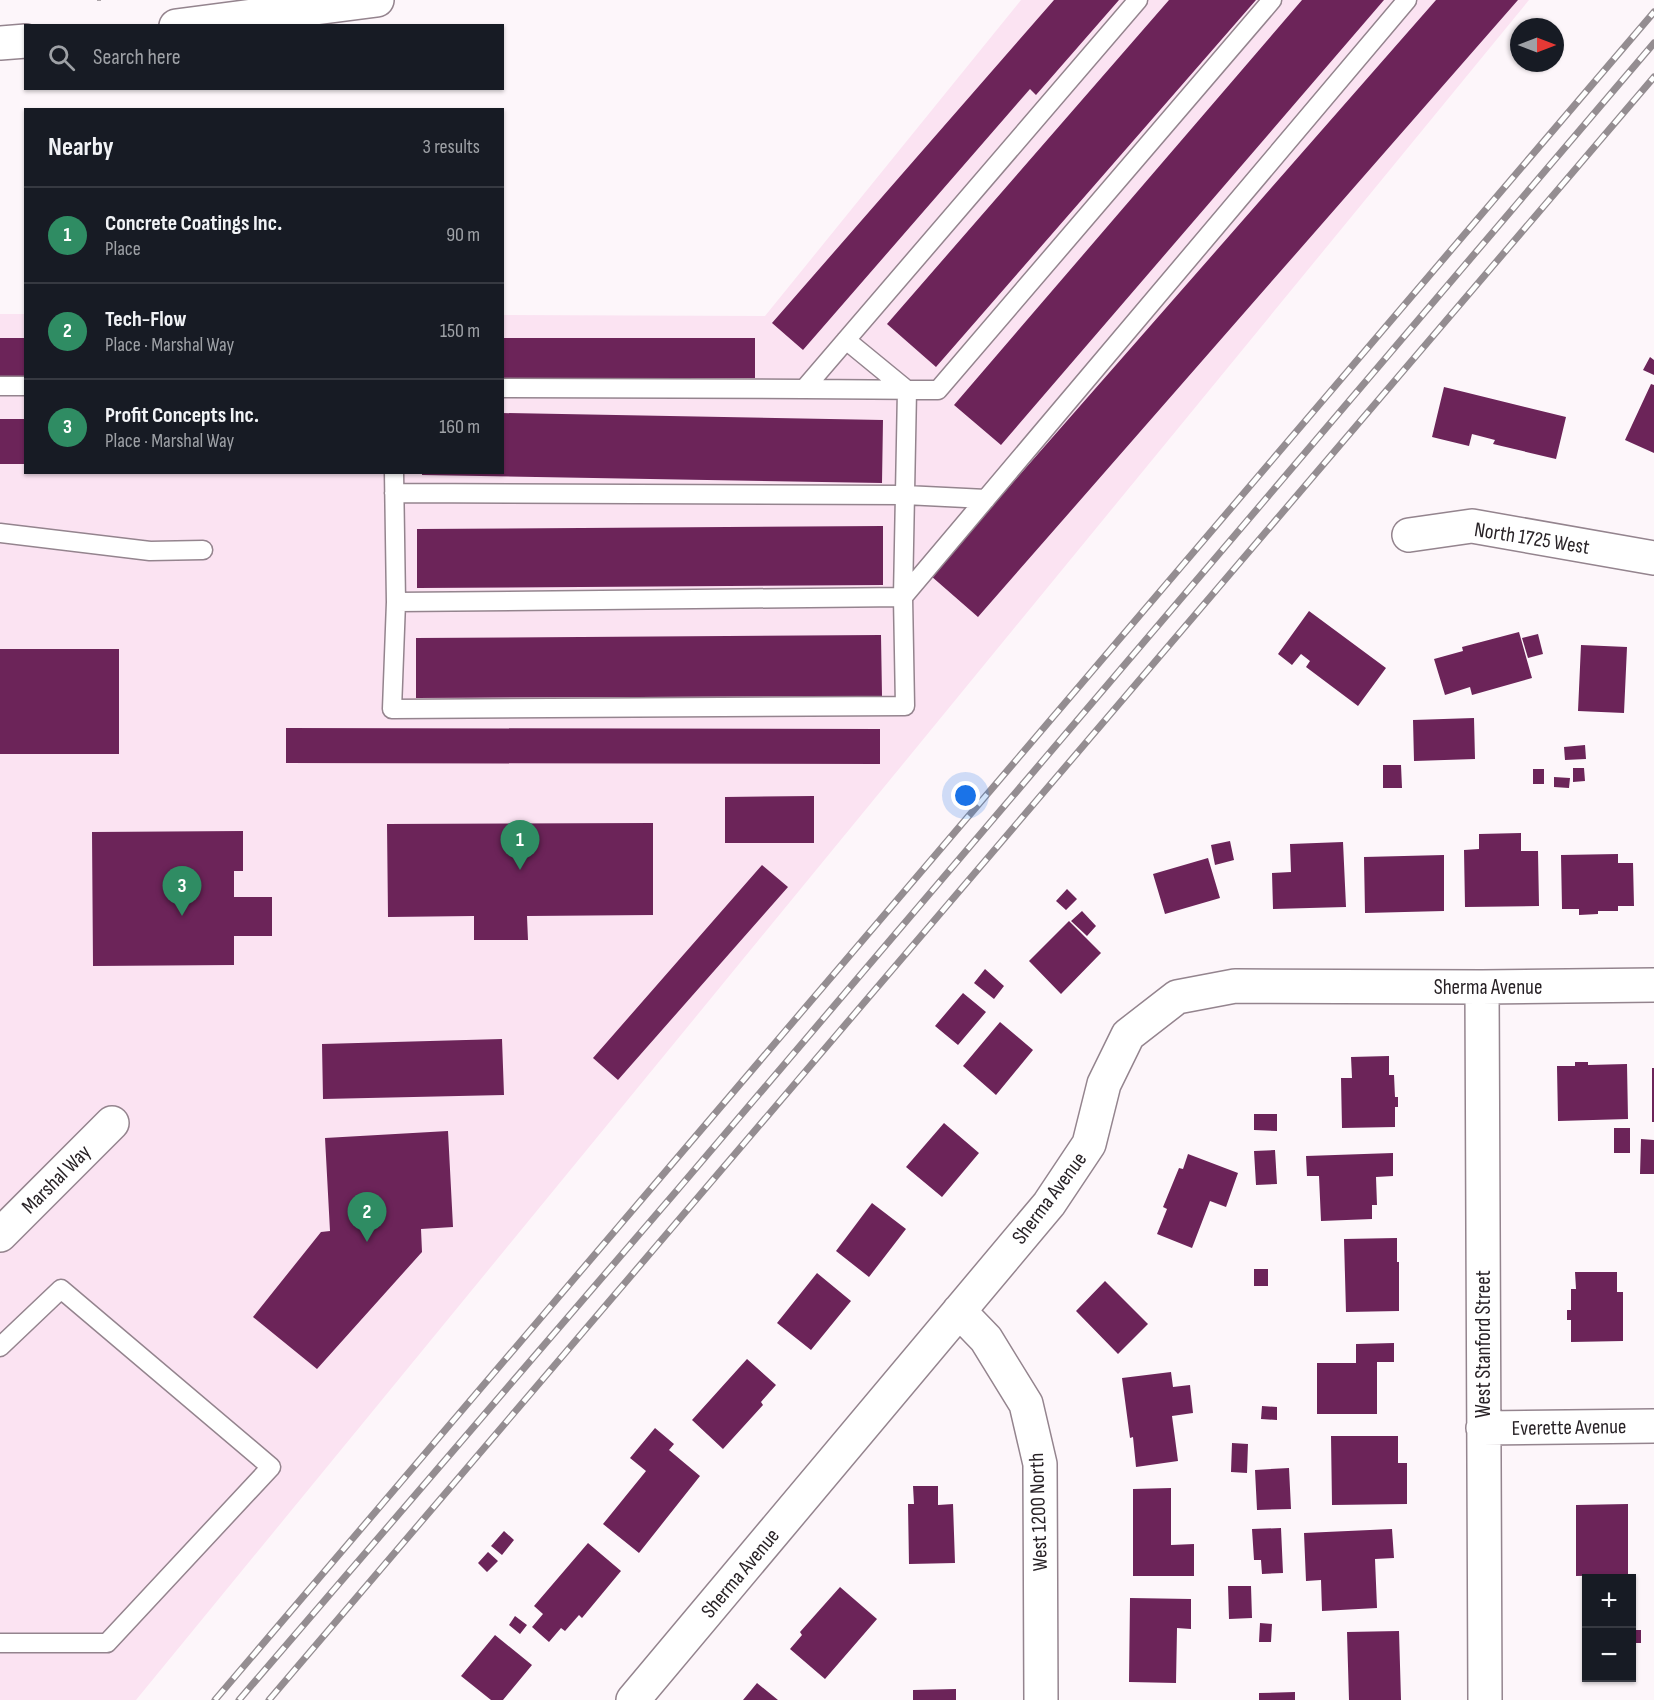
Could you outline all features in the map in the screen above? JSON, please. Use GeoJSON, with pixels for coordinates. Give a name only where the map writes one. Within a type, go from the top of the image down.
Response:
{"type":"FeatureCollection","features":[{"type":"Feature","properties":{"kind":"street"},"geometry":{"type":"LineString","coordinates":[[181,24],[212,11],[366,1]]}},
{"type":"Feature","properties":{"kind":"street"},"geometry":{"type":"LineString","coordinates":[[0,44],[24,41]]}},
{"type":"Feature","properties":{"kind":"street","name":"North 1725 West"},"geometry":{"type":"LineString","coordinates":[[1409,535],[1472,526],[1654,558]]}},
{"type":"Feature","properties":{"kind":"street","name":"Sherma Avenue"},"geometry":{"type":"LineString","coordinates":[[633,1700],[1049,1204],[1089,1144],[1104,1084],[1128,1035],[1177,997],[1235,986],[1654,985]]}},
{"type":"Feature","properties":{"kind":"street","name":"West Stanford Street"},"geometry":{"type":"LineString","coordinates":[[1482,987],[1485,1700]]}},
{"type":"Feature","properties":{"kind":"street","name":"Marshal Way"},"geometry":{"type":"LineString","coordinates":[[0,1235],[112,1123]]}},
{"type":"Feature","properties":{"kind":"street","name":"West 1200 North"},"geometry":{"type":"LineString","coordinates":[[959,1311],[986,1339],[1026,1404],[1040,1464],[1041,1700]]}},
{"type":"Feature","properties":{"kind":"street","name":"Everette Avenue"},"geometry":{"type":"LineString","coordinates":[[1483,1428],[1654,1426]]}},
{"type":"Feature","properties":{"kind":"lane"},"geometry":{"type":"LineString","coordinates":[[804,389],[1138,0]]}},
{"type":"Feature","properties":{"kind":"lane"},"geometry":{"type":"LineString","coordinates":[[504,388],[938,390],[1272,0]]}},
{"type":"Feature","properties":{"kind":"lane"},"geometry":{"type":"LineString","coordinates":[[396,602],[903,597],[1407,0]]}},
{"type":"Feature","properties":{"kind":"lane"},"geometry":{"type":"LineString","coordinates":[[846,340],[907,390]]}},
{"type":"Feature","properties":{"kind":"lane"},"geometry":{"type":"LineString","coordinates":[[0,386],[24,386]]}},
{"type":"Feature","properties":{"kind":"lane"},"geometry":{"type":"LineString","coordinates":[[394,474],[396,602],[392,709],[905,706],[903,597],[907,390]]}},
{"type":"Feature","properties":{"kind":"lane"},"geometry":{"type":"LineString","coordinates":[[394,493],[905,495],[986,499]]}},
{"type":"Feature","properties":{"kind":"lane"},"geometry":{"type":"LineString","coordinates":[[0,533],[150,551],[203,550]]}},
{"type":"Feature","properties":{"kind":"lane"},"geometry":{"type":"LineString","coordinates":[[0,1347],[61,1289],[271,1467],[107,1643],[0,1643]]}},
{"type":"Feature","properties":{"kind":"shaded area"},"geometry":{"type":"Polygon","coordinates":[[[1021,0],[1529,0],[1514,18],[1510,18],[1510,23],[136,1700],[0,1700],[0,314],[24,314],[24,474],[504,474],[504,315],[765,316],[1021,0]]]}},
{"type":"Feature","properties":{"kind":"building"},"geometry":{"type":"Polygon","coordinates":[[[1054,0],[1119,0],[1036,95],[1030,89],[803,350],[772,323],[1054,0]]]}},
{"type":"Feature","properties":{"kind":"building"},"geometry":{"type":"Polygon","coordinates":[[[1169,0],[1256,0],[936,367],[887,324],[1169,0]]]}},
{"type":"Feature","properties":{"kind":"building"},"geometry":{"type":"Polygon","coordinates":[[[1302,0],[1384,0],[1001,445],[954,405],[1302,0]]]}},
{"type":"Feature","properties":{"kind":"building"},"geometry":{"type":"Polygon","coordinates":[[[1436,0],[1518,0],[978,617],[931,576],[1436,0]]]}},
{"type":"Feature","properties":{"kind":"building"},"geometry":{"type":"Polygon","coordinates":[[[0,338],[24,338],[24,378],[0,378],[0,338]]]}},
{"type":"Feature","properties":{"kind":"building"},"geometry":{"type":"Polygon","coordinates":[[[504,338],[755,338],[755,378],[504,378],[504,338]]]}},
{"type":"Feature","properties":{"kind":"building"},"geometry":{"type":"Polygon","coordinates":[[[1650,357],[1654,360],[1654,375],[1643,370],[1650,357]]]}},
{"type":"Feature","properties":{"kind":"building"},"geometry":{"type":"Polygon","coordinates":[[[1651,384],[1654,385],[1654,453],[1625,440],[1651,384]]]}},
{"type":"Feature","properties":{"kind":"building"},"geometry":{"type":"Polygon","coordinates":[[[1444,387],[1566,417],[1556,459],[1493,444],[1495,440],[1472,434],[1469,446],[1432,437],[1444,387]]]}},
{"type":"Feature","properties":{"kind":"building"},"geometry":{"type":"Polygon","coordinates":[[[504,413],[883,420],[882,483],[422,475],[504,474],[504,413]]]}},
{"type":"Feature","properties":{"kind":"building"},"geometry":{"type":"Polygon","coordinates":[[[0,419],[24,419],[24,464],[0,464],[0,419]]]}},
{"type":"Feature","properties":{"kind":"building"},"geometry":{"type":"Polygon","coordinates":[[[883,526],[883,585],[417,588],[417,529],[883,526]]]}},
{"type":"Feature","properties":{"kind":"building"},"geometry":{"type":"Polygon","coordinates":[[[1309,611],[1386,668],[1358,706],[1306,667],[1310,661],[1301,654],[1292,665],[1278,654],[1309,611]]]}},
{"type":"Feature","properties":{"kind":"building"},"geometry":{"type":"Polygon","coordinates":[[[1519,632],[1532,678],[1472,695],[1470,687],[1445,695],[1434,659],[1463,651],[1462,647],[1519,632]]]}},
{"type":"Feature","properties":{"kind":"building"},"geometry":{"type":"Polygon","coordinates":[[[1538,634],[1543,654],[1528,658],[1522,638],[1538,634]]]}},
{"type":"Feature","properties":{"kind":"building"},"geometry":{"type":"Polygon","coordinates":[[[881,635],[882,696],[416,698],[416,638],[881,635]]]}},
{"type":"Feature","properties":{"kind":"building"},"geometry":{"type":"Polygon","coordinates":[[[1581,645],[1627,647],[1624,713],[1578,711],[1581,645]]]}},
{"type":"Feature","properties":{"kind":"building"},"geometry":{"type":"Polygon","coordinates":[[[0,649],[119,649],[119,754],[0,754],[0,649]]]}},
{"type":"Feature","properties":{"kind":"building"},"geometry":{"type":"Polygon","coordinates":[[[1474,718],[1475,759],[1414,761],[1413,720],[1474,718]]]}},
{"type":"Feature","properties":{"kind":"building"},"geometry":{"type":"Polygon","coordinates":[[[286,728],[880,729],[880,764],[286,763],[286,728]]]}},
{"type":"Feature","properties":{"kind":"building"},"geometry":{"type":"Polygon","coordinates":[[[1585,745],[1586,759],[1565,760],[1564,747],[1585,745]]]}},
{"type":"Feature","properties":{"kind":"building"},"geometry":{"type":"Polygon","coordinates":[[[1383,765],[1401,765],[1402,788],[1383,788],[1383,765]]]}},
{"type":"Feature","properties":{"kind":"building"},"geometry":{"type":"Polygon","coordinates":[[[1573,768],[1584,768],[1585,781],[1573,782],[1573,768]]]}},
{"type":"Feature","properties":{"kind":"building"},"geometry":{"type":"Polygon","coordinates":[[[1533,769],[1544,769],[1544,784],[1533,784],[1533,769]]]}},
{"type":"Feature","properties":{"kind":"building"},"geometry":{"type":"Polygon","coordinates":[[[1554,777],[1570,778],[1569,788],[1554,787],[1554,777]]]}},
{"type":"Feature","properties":{"kind":"building"},"geometry":{"type":"Polygon","coordinates":[[[814,796],[814,843],[725,843],[725,797],[814,796]]]}},
{"type":"Feature","properties":{"kind":"building"},"geometry":{"type":"Polygon","coordinates":[[[653,823],[653,915],[527,916],[528,940],[474,940],[474,916],[388,917],[387,824],[653,823]]]}},
{"type":"Feature","properties":{"kind":"building"},"geometry":{"type":"Polygon","coordinates":[[[243,831],[243,871],[234,871],[234,897],[272,897],[272,936],[234,936],[234,965],[93,966],[92,832],[243,831]]]}},
{"type":"Feature","properties":{"kind":"building"},"geometry":{"type":"Polygon","coordinates":[[[1521,833],[1521,851],[1538,851],[1539,906],[1465,907],[1464,850],[1479,849],[1479,834],[1521,833]]]}},
{"type":"Feature","properties":{"kind":"building"},"geometry":{"type":"Polygon","coordinates":[[[1230,841],[1234,860],[1215,865],[1211,845],[1230,841]]]}},
{"type":"Feature","properties":{"kind":"building"},"geometry":{"type":"Polygon","coordinates":[[[1343,842],[1346,907],[1273,909],[1272,873],[1291,872],[1290,844],[1343,842]]]}},
{"type":"Feature","properties":{"kind":"building"},"geometry":{"type":"Polygon","coordinates":[[[1618,854],[1618,863],[1633,863],[1634,906],[1618,906],[1618,911],[1598,911],[1598,914],[1579,915],[1579,909],[1562,909],[1561,855],[1618,854]]]}},
{"type":"Feature","properties":{"kind":"building"},"geometry":{"type":"Polygon","coordinates":[[[1444,855],[1444,911],[1365,913],[1364,857],[1444,855]]]}},
{"type":"Feature","properties":{"kind":"building"},"geometry":{"type":"Polygon","coordinates":[[[1208,858],[1220,898],[1165,914],[1153,874],[1208,858]]]}},
{"type":"Feature","properties":{"kind":"building"},"geometry":{"type":"Polygon","coordinates":[[[762,865],[788,887],[618,1080],[593,1058],[762,865]]]}},
{"type":"Feature","properties":{"kind":"building"},"geometry":{"type":"Polygon","coordinates":[[[1067,889],[1077,899],[1066,910],[1056,901],[1067,889]]]}},
{"type":"Feature","properties":{"kind":"building"},"geometry":{"type":"Polygon","coordinates":[[[1082,911],[1096,926],[1087,936],[1071,921],[1082,911]]]}},
{"type":"Feature","properties":{"kind":"building"},"geometry":{"type":"Polygon","coordinates":[[[1069,921],[1101,953],[1061,994],[1029,961],[1069,921]]]}},
{"type":"Feature","properties":{"kind":"building"},"geometry":{"type":"Polygon","coordinates":[[[985,969],[1004,986],[994,999],[974,983],[985,969]]]}},
{"type":"Feature","properties":{"kind":"building"},"geometry":{"type":"Polygon","coordinates":[[[963,993],[986,1012],[958,1045],[935,1026],[963,993]]]}},
{"type":"Feature","properties":{"kind":"building"},"geometry":{"type":"Polygon","coordinates":[[[1000,1022],[1033,1050],[996,1095],[963,1066],[1000,1022]]]}},
{"type":"Feature","properties":{"kind":"building"},"geometry":{"type":"Polygon","coordinates":[[[502,1039],[504,1095],[323,1099],[322,1044],[502,1039]]]}},
{"type":"Feature","properties":{"kind":"building"},"geometry":{"type":"Polygon","coordinates":[[[1389,1056],[1389,1075],[1394,1075],[1395,1097],[1398,1097],[1398,1107],[1395,1107],[1395,1127],[1342,1128],[1341,1078],[1352,1078],[1351,1057],[1389,1056]]]}},
{"type":"Feature","properties":{"kind":"building"},"geometry":{"type":"Polygon","coordinates":[[[1575,1062],[1588,1062],[1588,1065],[1627,1064],[1628,1119],[1558,1121],[1557,1066],[1575,1066],[1575,1062]]]}},
{"type":"Feature","properties":{"kind":"building"},"geometry":{"type":"Polygon","coordinates":[[[1652,1068],[1654,1068],[1654,1122],[1652,1122],[1652,1068]]]}},
{"type":"Feature","properties":{"kind":"building"},"geometry":{"type":"Polygon","coordinates":[[[1254,1114],[1277,1114],[1277,1131],[1254,1130],[1254,1114]]]}},
{"type":"Feature","properties":{"kind":"building"},"geometry":{"type":"Polygon","coordinates":[[[944,1123],[979,1153],[942,1197],[906,1167],[944,1123]]]}},
{"type":"Feature","properties":{"kind":"building"},"geometry":{"type":"Polygon","coordinates":[[[1614,1128],[1630,1128],[1630,1153],[1614,1153],[1614,1128]]]}},
{"type":"Feature","properties":{"kind":"building"},"geometry":{"type":"Polygon","coordinates":[[[448,1131],[453,1227],[421,1229],[422,1252],[317,1369],[253,1317],[321,1232],[330,1231],[325,1138],[448,1131]]]}},
{"type":"Feature","properties":{"kind":"building"},"geometry":{"type":"Polygon","coordinates":[[[1641,1139],[1654,1140],[1654,1174],[1640,1174],[1641,1139]]]}},
{"type":"Feature","properties":{"kind":"building"},"geometry":{"type":"Polygon","coordinates":[[[1275,1150],[1277,1184],[1256,1185],[1254,1151],[1275,1150]]]}},
{"type":"Feature","properties":{"kind":"building"},"geometry":{"type":"Polygon","coordinates":[[[1393,1153],[1393,1176],[1376,1177],[1377,1205],[1372,1205],[1372,1219],[1321,1221],[1319,1176],[1307,1176],[1306,1156],[1393,1153]]]}},
{"type":"Feature","properties":{"kind":"building"},"geometry":{"type":"Polygon","coordinates":[[[1188,1154],[1238,1173],[1226,1207],[1210,1201],[1192,1248],[1157,1234],[1167,1209],[1163,1207],[1179,1168],[1183,1169],[1188,1154]]]}},
{"type":"Feature","properties":{"kind":"building"},"geometry":{"type":"Polygon","coordinates":[[[872,1203],[906,1229],[869,1277],[836,1251],[872,1203]]]}},
{"type":"Feature","properties":{"kind":"building"},"geometry":{"type":"Polygon","coordinates":[[[1397,1238],[1399,1311],[1346,1312],[1344,1239],[1397,1238]]]}},
{"type":"Feature","properties":{"kind":"building"},"geometry":{"type":"Polygon","coordinates":[[[1254,1269],[1268,1269],[1268,1286],[1254,1286],[1254,1269]]]}},
{"type":"Feature","properties":{"kind":"building"},"geometry":{"type":"Polygon","coordinates":[[[1575,1272],[1617,1272],[1617,1292],[1623,1292],[1623,1341],[1571,1342],[1571,1320],[1567,1320],[1567,1310],[1571,1310],[1571,1289],[1576,1289],[1575,1272]]]}},
{"type":"Feature","properties":{"kind":"building"},"geometry":{"type":"Polygon","coordinates":[[[817,1273],[851,1301],[811,1350],[777,1323],[817,1273]]]}},
{"type":"Feature","properties":{"kind":"building"},"geometry":{"type":"Polygon","coordinates":[[[1105,1281],[1148,1324],[1118,1354],[1076,1311],[1105,1281]]]}},
{"type":"Feature","properties":{"kind":"building"},"geometry":{"type":"Polygon","coordinates":[[[1394,1343],[1394,1362],[1377,1362],[1377,1414],[1317,1414],[1317,1363],[1356,1363],[1356,1344],[1394,1343]]]}},
{"type":"Feature","properties":{"kind":"building"},"geometry":{"type":"Polygon","coordinates":[[[747,1359],[776,1385],[761,1402],[763,1405],[723,1449],[692,1420],[747,1359]]]}},
{"type":"Feature","properties":{"kind":"building"},"geometry":{"type":"Polygon","coordinates":[[[1171,1372],[1173,1387],[1190,1385],[1193,1413],[1172,1416],[1178,1461],[1136,1467],[1122,1378],[1171,1372]]]}},
{"type":"Feature","properties":{"kind":"building"},"geometry":{"type":"Polygon","coordinates":[[[1262,1406],[1277,1407],[1277,1420],[1261,1419],[1262,1406]]]}},
{"type":"Feature","properties":{"kind":"building"},"geometry":{"type":"Polygon","coordinates":[[[655,1428],[674,1444],[669,1450],[700,1476],[639,1553],[603,1524],[646,1471],[630,1458],[655,1428]]]}},
{"type":"Feature","properties":{"kind":"building"},"geometry":{"type":"Polygon","coordinates":[[[1331,1436],[1398,1436],[1398,1463],[1407,1463],[1407,1504],[1332,1505],[1331,1436]]]}},
{"type":"Feature","properties":{"kind":"building"},"geometry":{"type":"Polygon","coordinates":[[[1232,1443],[1248,1444],[1247,1473],[1231,1472],[1232,1443]]]}},
{"type":"Feature","properties":{"kind":"building"},"geometry":{"type":"Polygon","coordinates":[[[1289,1468],[1291,1509],[1257,1510],[1255,1470],[1289,1468]]]}},
{"type":"Feature","properties":{"kind":"building"},"geometry":{"type":"Polygon","coordinates":[[[913,1486],[938,1486],[938,1505],[953,1504],[955,1563],[909,1564],[908,1504],[914,1504],[913,1486]]]}},
{"type":"Feature","properties":{"kind":"building"},"geometry":{"type":"Polygon","coordinates":[[[1171,1488],[1171,1545],[1194,1544],[1194,1576],[1133,1576],[1133,1489],[1171,1488]]]}},
{"type":"Feature","properties":{"kind":"building"},"geometry":{"type":"Polygon","coordinates":[[[1628,1504],[1628,1574],[1576,1576],[1576,1505],[1628,1504]]]}},
{"type":"Feature","properties":{"kind":"building"},"geometry":{"type":"Polygon","coordinates":[[[1281,1528],[1283,1573],[1262,1574],[1261,1560],[1254,1560],[1252,1529],[1281,1528]]]}},
{"type":"Feature","properties":{"kind":"building"},"geometry":{"type":"Polygon","coordinates":[[[1392,1529],[1394,1558],[1375,1559],[1377,1608],[1322,1611],[1321,1580],[1306,1581],[1304,1533],[1392,1529]]]}},
{"type":"Feature","properties":{"kind":"building"},"geometry":{"type":"Polygon","coordinates":[[[504,1531],[514,1540],[502,1555],[491,1546],[504,1531]]]}},
{"type":"Feature","properties":{"kind":"building"},"geometry":{"type":"Polygon","coordinates":[[[588,1543],[621,1571],[582,1618],[579,1615],[565,1631],[561,1628],[549,1642],[532,1627],[543,1614],[534,1606],[588,1543]]]}},
{"type":"Feature","properties":{"kind":"building"},"geometry":{"type":"Polygon","coordinates":[[[488,1552],[498,1561],[487,1572],[478,1563],[488,1552]]]}},
{"type":"Feature","properties":{"kind":"building"},"geometry":{"type":"Polygon","coordinates":[[[1228,1586],[1251,1586],[1252,1618],[1229,1619],[1228,1586]]]}},
{"type":"Feature","properties":{"kind":"building"},"geometry":{"type":"Polygon","coordinates":[[[840,1587],[877,1619],[825,1679],[790,1649],[802,1635],[800,1632],[840,1587]]]}},
{"type":"Feature","properties":{"kind":"building"},"geometry":{"type":"Polygon","coordinates":[[[1130,1598],[1191,1599],[1191,1629],[1177,1628],[1176,1683],[1129,1682],[1130,1598]]]}},
{"type":"Feature","properties":{"kind":"building"},"geometry":{"type":"Polygon","coordinates":[[[515,1616],[527,1625],[520,1634],[509,1625],[515,1616]]]}},
{"type":"Feature","properties":{"kind":"building"},"geometry":{"type":"Polygon","coordinates":[[[1260,1623],[1272,1624],[1271,1642],[1259,1642],[1260,1623]]]}},
{"type":"Feature","properties":{"kind":"building"},"geometry":{"type":"Polygon","coordinates":[[[1636,1630],[1641,1630],[1641,1643],[1636,1643],[1636,1630]]]}},
{"type":"Feature","properties":{"kind":"building"},"geometry":{"type":"Polygon","coordinates":[[[1399,1631],[1401,1700],[1349,1700],[1347,1632],[1399,1631]]]}},
{"type":"Feature","properties":{"kind":"building"},"geometry":{"type":"Polygon","coordinates":[[[495,1635],[532,1665],[503,1700],[491,1700],[461,1676],[495,1635]]]}},
{"type":"Feature","properties":{"kind":"building"},"geometry":{"type":"Polygon","coordinates":[[[757,1683],[778,1700],[743,1700],[757,1683]]]}},
{"type":"Feature","properties":{"kind":"building"},"geometry":{"type":"Polygon","coordinates":[[[956,1689],[956,1700],[913,1700],[913,1690],[956,1689]]]}},
{"type":"Feature","properties":{"kind":"building"},"geometry":{"type":"Polygon","coordinates":[[[1295,1692],[1295,1700],[1259,1700],[1259,1693],[1295,1692]]]}},
{"type":"Feature","properties":{"kind":"railway"},"geometry":{"type":"LineString","coordinates":[[215,1700],[1654,12]]}},
{"type":"Feature","properties":{"kind":"railway"},"geometry":{"type":"LineString","coordinates":[[239,1700],[679,1188],[1654,43]]}},
{"type":"Feature","properties":{"kind":"railway"},"geometry":{"type":"LineString","coordinates":[[269,1700],[1654,77]]}},
{"type":"Feature","properties":{"kind":"place","name":"Concrete Coatings Inc."},"geometry":{"type":"Point","coordinates":[520,870]}},
{"type":"Feature","properties":{"kind":"place","name":"Profit Concepts Inc."},"geometry":{"type":"Point","coordinates":[182,916]}},
{"type":"Feature","properties":{"kind":"place","name":"Tech-Flow"},"geometry":{"type":"Point","coordinates":[367,1242]}}]}
